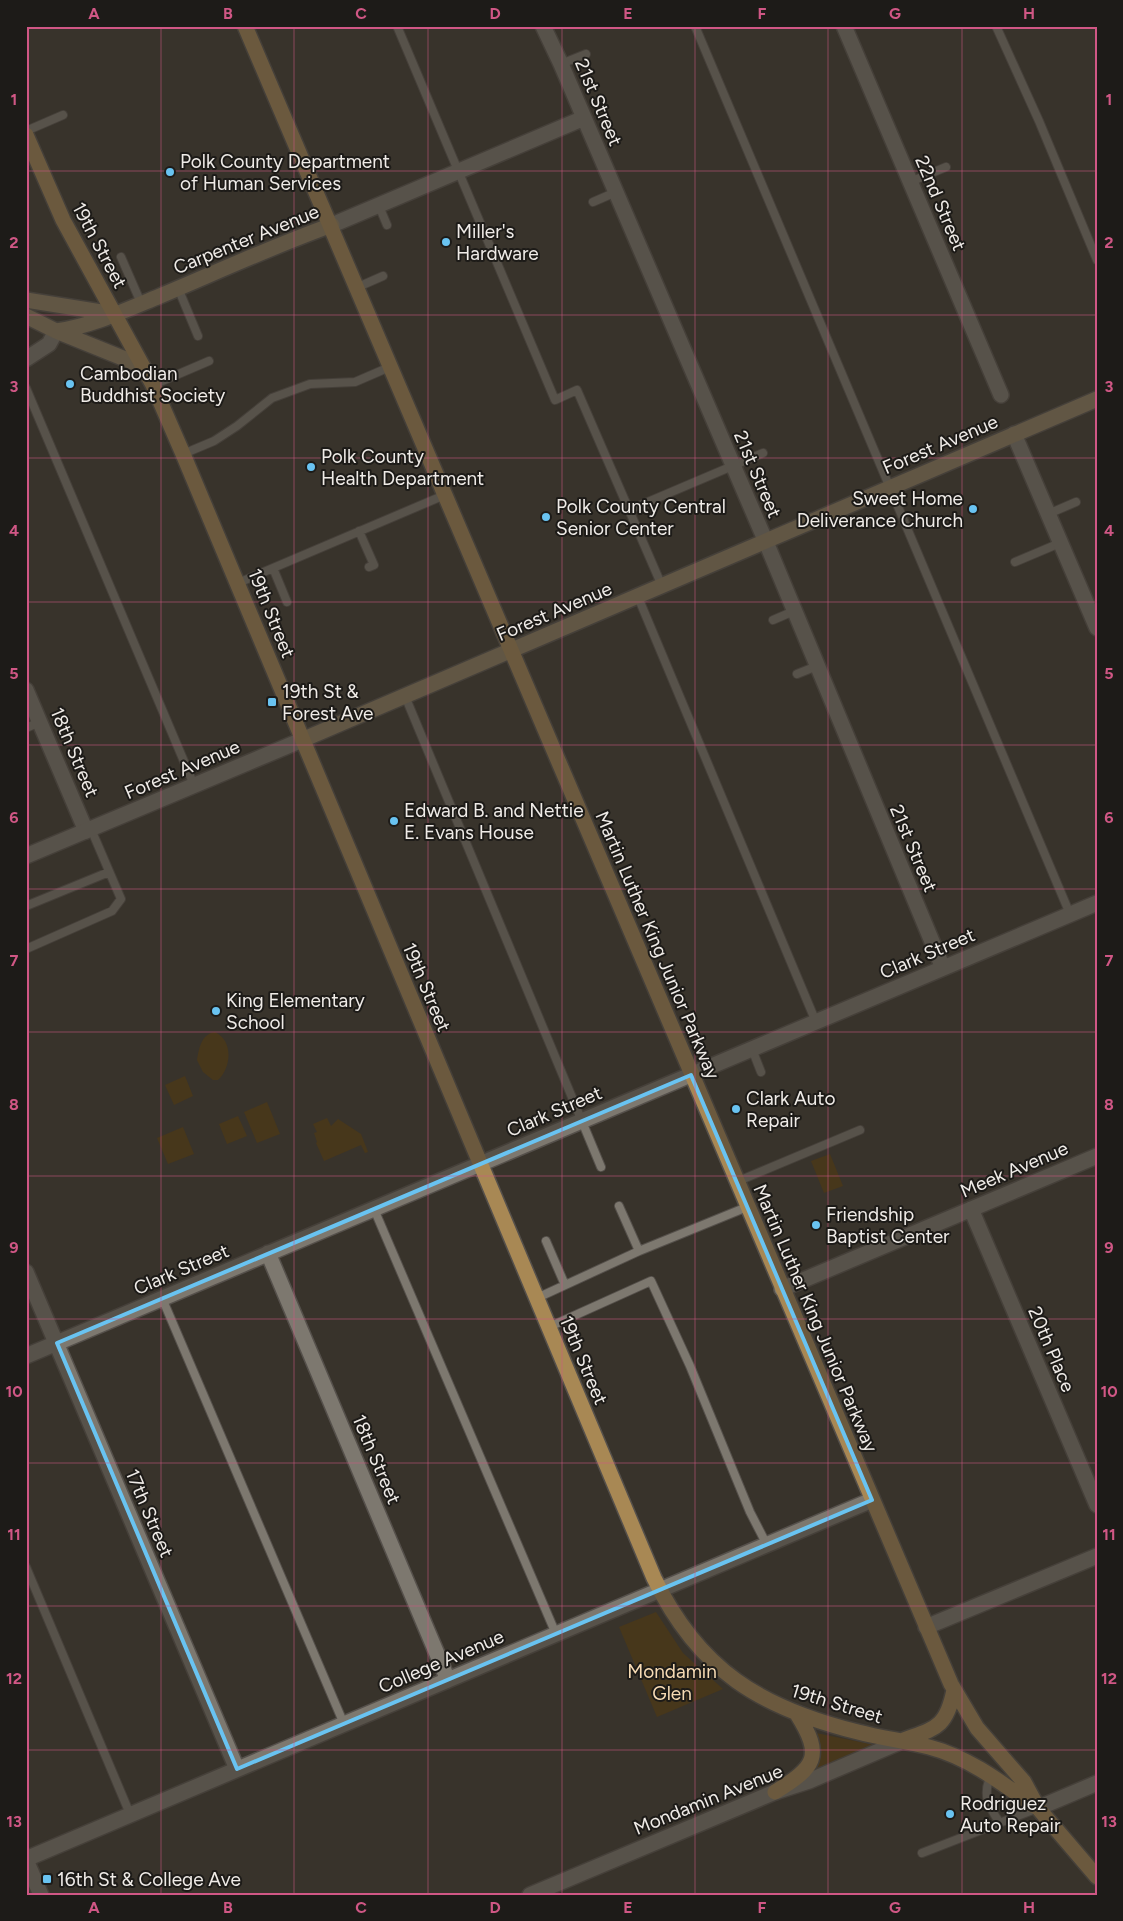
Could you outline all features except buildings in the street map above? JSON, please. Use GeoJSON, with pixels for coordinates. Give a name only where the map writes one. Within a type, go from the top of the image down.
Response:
{"type":"FeatureCollection","features":[{"type":"Feature","properties":{"kind":"main road","name":"Martin Luther King Junior Parkway"},"geometry":{"type":"LineString","coordinates":[[245,26],[447,494],[736,1182],[954,1690],[977,1728],[1024,1782],[1038,1808],[1097,1877]]}},
{"type":"Feature","properties":{"kind":"main road","name":"19th Street"},"geometry":{"type":"LineString","coordinates":[[26,133],[63,220],[153,385],[238,583],[302,740],[660,1590],[692,1640],[730,1678],[767,1700],[797,1714],[900,1742]]}},
{"type":"Feature","properties":{"kind":"main road","name":"Carpenter Avenue"},"geometry":{"type":"LineString","coordinates":[[56,331],[74,328],[115,314],[287,241],[332,226]]}},
{"type":"Feature","properties":{"kind":"main road"},"geometry":{"type":"LineString","coordinates":[[26,300],[115,314]]}},
{"type":"Feature","properties":{"kind":"main road"},"geometry":{"type":"LineString","coordinates":[[26,316],[56,331],[140,364]]}},
{"type":"Feature","properties":{"kind":"main road","name":"Forest Avenue"},"geometry":{"type":"LineString","coordinates":[[302,740],[1097,398]]}},
{"type":"Feature","properties":{"kind":"main road"},"geometry":{"type":"LineString","coordinates":[[900,1742],[943,1722],[950,1708],[954,1690]]}},
{"type":"Feature","properties":{"kind":"main road"},"geometry":{"type":"LineString","coordinates":[[775,1792],[801,1775],[809,1766],[812,1755],[809,1734],[797,1714]]}},
{"type":"Feature","properties":{"kind":"main road","name":"Martin Luther King Junior Parkway"},"geometry":{"type":"LineString","coordinates":[[900,1742],[929,1747],[961,1760],[991,1775],[1038,1808]]}},
{"type":"Feature","properties":{"kind":"street","name":"21st Street"},"geometry":{"type":"LineString","coordinates":[[542,26],[561,64],[732,467],[766,542],[943,968]]}},
{"type":"Feature","properties":{"kind":"street","name":"22nd Street"},"geometry":{"type":"LineString","coordinates":[[844,26],[1001,394]]}},
{"type":"Feature","properties":{"kind":"street","name":"Carpenter Avenue"},"geometry":{"type":"LineString","coordinates":[[332,226],[584,118]]}},
{"type":"Feature","properties":{"kind":"street"},"geometry":{"type":"LineString","coordinates":[[26,359],[49,344],[56,331]]}},
{"type":"Feature","properties":{"kind":"street"},"geometry":{"type":"LineString","coordinates":[[1014,434],[1097,628]]}},
{"type":"Feature","properties":{"kind":"street","name":"18th Street"},"geometry":{"type":"LineString","coordinates":[[26,690],[33,725],[89,830]]}},
{"type":"Feature","properties":{"kind":"street","name":"Forest Avenue"},"geometry":{"type":"LineString","coordinates":[[26,856],[302,740]]}},
{"type":"Feature","properties":{"kind":"street","name":"Clark Street"},"geometry":{"type":"LineString","coordinates":[[26,1356],[1097,903]]}},
{"type":"Feature","properties":{"kind":"street","name":"Meek Avenue"},"geometry":{"type":"LineString","coordinates":[[782,1289],[1097,1156]]}},
{"type":"Feature","properties":{"kind":"street","name":"20th Place"},"geometry":{"type":"LineString","coordinates":[[971,1209],[1097,1505]]}},
{"type":"Feature","properties":{"kind":"street","name":"18th Street"},"geometry":{"type":"LineString","coordinates":[[268,1254],[448,1680]]}},
{"type":"Feature","properties":{"kind":"street","name":"17th Street"},"geometry":{"type":"LineString","coordinates":[[26,1272],[237,1769]]}},
{"type":"Feature","properties":{"kind":"street","name":"College Avenue"},"geometry":{"type":"LineString","coordinates":[[26,1859],[872,1500]]}},
{"type":"Feature","properties":{"kind":"street"},"geometry":{"type":"LineString","coordinates":[[926,1627],[1097,1556]]}},
{"type":"Feature","properties":{"kind":"street","name":"Mondamin Avenue"},"geometry":{"type":"LineString","coordinates":[[530,1895],[775,1792],[809,1781],[900,1742]]}},
{"type":"Feature","properties":{"kind":"street"},"geometry":{"type":"LineString","coordinates":[[1038,1808],[1097,1782]]}},
{"type":"Feature","properties":{"kind":"street"},"geometry":{"type":"LineString","coordinates":[[26,1859],[41,1895]]}},
{"type":"Feature","properties":{"kind":"lane"},"geometry":{"type":"LineString","coordinates":[[397,26],[459,172],[493,246],[555,400],[577,390],[662,586]]}},
{"type":"Feature","properties":{"kind":"lane"},"geometry":{"type":"LineString","coordinates":[[695,26],[1070,914]]}},
{"type":"Feature","properties":{"kind":"lane"},"geometry":{"type":"LineString","coordinates":[[996,26],[1097,260]]}},
{"type":"Feature","properties":{"kind":"lane"},"geometry":{"type":"LineString","coordinates":[[561,64],[586,54]]}},
{"type":"Feature","properties":{"kind":"lane"},"geometry":{"type":"LineString","coordinates":[[26,133],[62,115]]}},
{"type":"Feature","properties":{"kind":"lane"},"geometry":{"type":"LineString","coordinates":[[910,182],[946,167]]}},
{"type":"Feature","properties":{"kind":"lane"},"geometry":{"type":"LineString","coordinates":[[593,202],[616,192]]}},
{"type":"Feature","properties":{"kind":"lane"},"geometry":{"type":"LineString","coordinates":[[379,206],[387,225]]}},
{"type":"Feature","properties":{"kind":"lane"},"geometry":{"type":"LineString","coordinates":[[121,257],[141,303]]}},
{"type":"Feature","properties":{"kind":"lane"},"geometry":{"type":"LineString","coordinates":[[358,287],[383,276]]}},
{"type":"Feature","properties":{"kind":"lane"},"geometry":{"type":"LineString","coordinates":[[178,288],[198,336]]}},
{"type":"Feature","properties":{"kind":"lane"},"geometry":{"type":"LineString","coordinates":[[153,385],[209,361]]}},
{"type":"Feature","properties":{"kind":"lane"},"geometry":{"type":"LineString","coordinates":[[183,454],[214,440],[237,426],[272,398],[310,384],[355,382],[392,366]]}},
{"type":"Feature","properties":{"kind":"lane"},"geometry":{"type":"LineString","coordinates":[[26,388],[194,785]]}},
{"type":"Feature","properties":{"kind":"lane"},"geometry":{"type":"LineString","coordinates":[[629,510],[763,453]]}},
{"type":"Feature","properties":{"kind":"lane"},"geometry":{"type":"LineString","coordinates":[[238,583],[447,494]]}},
{"type":"Feature","properties":{"kind":"lane"},"geometry":{"type":"LineString","coordinates":[[1048,514],[1076,502]]}},
{"type":"Feature","properties":{"kind":"lane"},"geometry":{"type":"LineString","coordinates":[[359,531],[374,565],[369,567]]}},
{"type":"Feature","properties":{"kind":"lane"},"geometry":{"type":"LineString","coordinates":[[1015,562],[1060,543]]}},
{"type":"Feature","properties":{"kind":"lane"},"geometry":{"type":"LineString","coordinates":[[273,568],[287,602]]}},
{"type":"Feature","properties":{"kind":"lane"},"geometry":{"type":"LineString","coordinates":[[638,597],[816,1022]]}},
{"type":"Feature","properties":{"kind":"lane"},"geometry":{"type":"LineString","coordinates":[[773,620],[794,611]]}},
{"type":"Feature","properties":{"kind":"lane"},"geometry":{"type":"LineString","coordinates":[[797,674],[817,666]]}},
{"type":"Feature","properties":{"kind":"lane"},"geometry":{"type":"LineString","coordinates":[[405,696],[601,1167]]}},
{"type":"Feature","properties":{"kind":"lane"},"geometry":{"type":"LineString","coordinates":[[690,719],[699,715]]}},
{"type":"Feature","properties":{"kind":"lane"},"geometry":{"type":"LineString","coordinates":[[26,949],[112,911],[121,899],[89,830]]}},
{"type":"Feature","properties":{"kind":"lane"},"geometry":{"type":"LineString","coordinates":[[26,906],[109,872]]}},
{"type":"Feature","properties":{"kind":"lane"},"geometry":{"type":"LineString","coordinates":[[752,1049],[761,1072]]}},
{"type":"Feature","properties":{"kind":"lane"},"geometry":{"type":"LineString","coordinates":[[736,1182],[860,1130]]}},
{"type":"Feature","properties":{"kind":"lane"},"geometry":{"type":"LineString","coordinates":[[619,1206],[639,1252]]}},
{"type":"Feature","properties":{"kind":"lane"},"geometry":{"type":"LineString","coordinates":[[537,1298],[639,1252],[747,1207]]}},
{"type":"Feature","properties":{"kind":"lane"},"geometry":{"type":"LineString","coordinates":[[374,1209],[556,1634]]}},
{"type":"Feature","properties":{"kind":"lane"},"geometry":{"type":"LineString","coordinates":[[546,1241],[565,1285]]}},
{"type":"Feature","properties":{"kind":"lane"},"geometry":{"type":"LineString","coordinates":[[548,1327],[651,1281],[690,1366],[750,1512],[767,1545]]}},
{"type":"Feature","properties":{"kind":"lane"},"geometry":{"type":"LineString","coordinates":[[162,1298],[344,1724]]}},
{"type":"Feature","properties":{"kind":"lane"},"geometry":{"type":"LineString","coordinates":[[26,1567],[130,1814]]}},
{"type":"Feature","properties":{"kind":"lane"},"geometry":{"type":"LineString","coordinates":[[991,1775],[985,1793],[990,1808],[1000,1822]]}},
{"type":"Feature","properties":{"kind":"lane"},"geometry":{"type":"LineString","coordinates":[[922,1854],[1038,1808]]}},
{"type":"Feature","properties":{"kind":"highlighted area"},"geometry":{"type":"Polygon","coordinates":[[[691,1075],[872,1500],[237,1769],[57,1343],[691,1075]]]}},
{"type":"Feature","properties":{"kind":"green space"},"geometry":{"type":"Polygon","coordinates":[[[215,1032],[221,1036],[228,1048],[226,1069],[218,1080],[213,1080],[203,1072],[197,1060],[204,1039],[210,1033],[215,1032]]]}},
{"type":"Feature","properties":{"kind":"green space"},"geometry":{"type":"Polygon","coordinates":[[[185,1076],[193,1096],[174,1105],[165,1085],[185,1076]]]}},
{"type":"Feature","properties":{"kind":"green space"},"geometry":{"type":"Polygon","coordinates":[[[267,1102],[280,1134],[257,1143],[244,1112],[267,1102]]]}},
{"type":"Feature","properties":{"kind":"green space"},"geometry":{"type":"Polygon","coordinates":[[[238,1116],[247,1136],[227,1144],[219,1124],[238,1116]]]}},
{"type":"Feature","properties":{"kind":"green space"},"geometry":{"type":"Polygon","coordinates":[[[327,1118],[331,1126],[338,1119],[361,1134],[368,1152],[365,1153],[361,1145],[324,1161],[316,1143],[314,1133],[317,1132],[313,1124],[327,1118]]]}},
{"type":"Feature","properties":{"kind":"green space"},"geometry":{"type":"Polygon","coordinates":[[[183,1127],[194,1154],[168,1164],[157,1138],[183,1127]]]}},
{"type":"Feature","properties":{"kind":"green space"},"geometry":{"type":"Polygon","coordinates":[[[830,1154],[843,1186],[824,1193],[811,1161],[830,1154]]]}},
{"type":"Feature","properties":{"kind":"green space","name":"Mondamin Glen"},"geometry":{"type":"Polygon","coordinates":[[[656,1612],[683,1653],[723,1689],[657,1717],[619,1627],[656,1612]]]}},
{"type":"Feature","properties":{"kind":"green space"},"geometry":{"type":"Polygon","coordinates":[[[816,1733],[875,1745],[807,1776],[816,1733]]]}},
{"type":"Feature","properties":{"kind":"place","name":"Polk County Department of Human Services"},"geometry":{"type":"Point","coordinates":[170,172]}},
{"type":"Feature","properties":{"kind":"place","name":"Miller's Hardware"},"geometry":{"type":"Point","coordinates":[446,242]}},
{"type":"Feature","properties":{"kind":"place","name":"Cambodian Buddhist Society"},"geometry":{"type":"Point","coordinates":[70,384]}},
{"type":"Feature","properties":{"kind":"place","name":"Polk County Health Department"},"geometry":{"type":"Point","coordinates":[311,467]}},
{"type":"Feature","properties":{"kind":"place","name":"Sweet Home Deliverance Church"},"geometry":{"type":"Point","coordinates":[973,509]}},
{"type":"Feature","properties":{"kind":"place","name":"Polk County Central Senior Center"},"geometry":{"type":"Point","coordinates":[546,517]}},
{"type":"Feature","properties":{"kind":"place","name":"19th St & Forest Ave"},"geometry":{"type":"Point","coordinates":[272,702]}},
{"type":"Feature","properties":{"kind":"place","name":"Edward B. and Nettie E. Evans House"},"geometry":{"type":"Point","coordinates":[394,821]}},
{"type":"Feature","properties":{"kind":"place","name":"King Elementary School"},"geometry":{"type":"Point","coordinates":[216,1011]}},
{"type":"Feature","properties":{"kind":"place","name":"Clark Auto Repair"},"geometry":{"type":"Point","coordinates":[736,1109]}},
{"type":"Feature","properties":{"kind":"place","name":"Friendship Baptist Center"},"geometry":{"type":"Point","coordinates":[816,1225]}},
{"type":"Feature","properties":{"kind":"place","name":"Rodriguez Auto Repair"},"geometry":{"type":"Point","coordinates":[950,1814]}},
{"type":"Feature","properties":{"kind":"place","name":"16th St & College Ave"},"geometry":{"type":"Point","coordinates":[47,1879]}}]}
